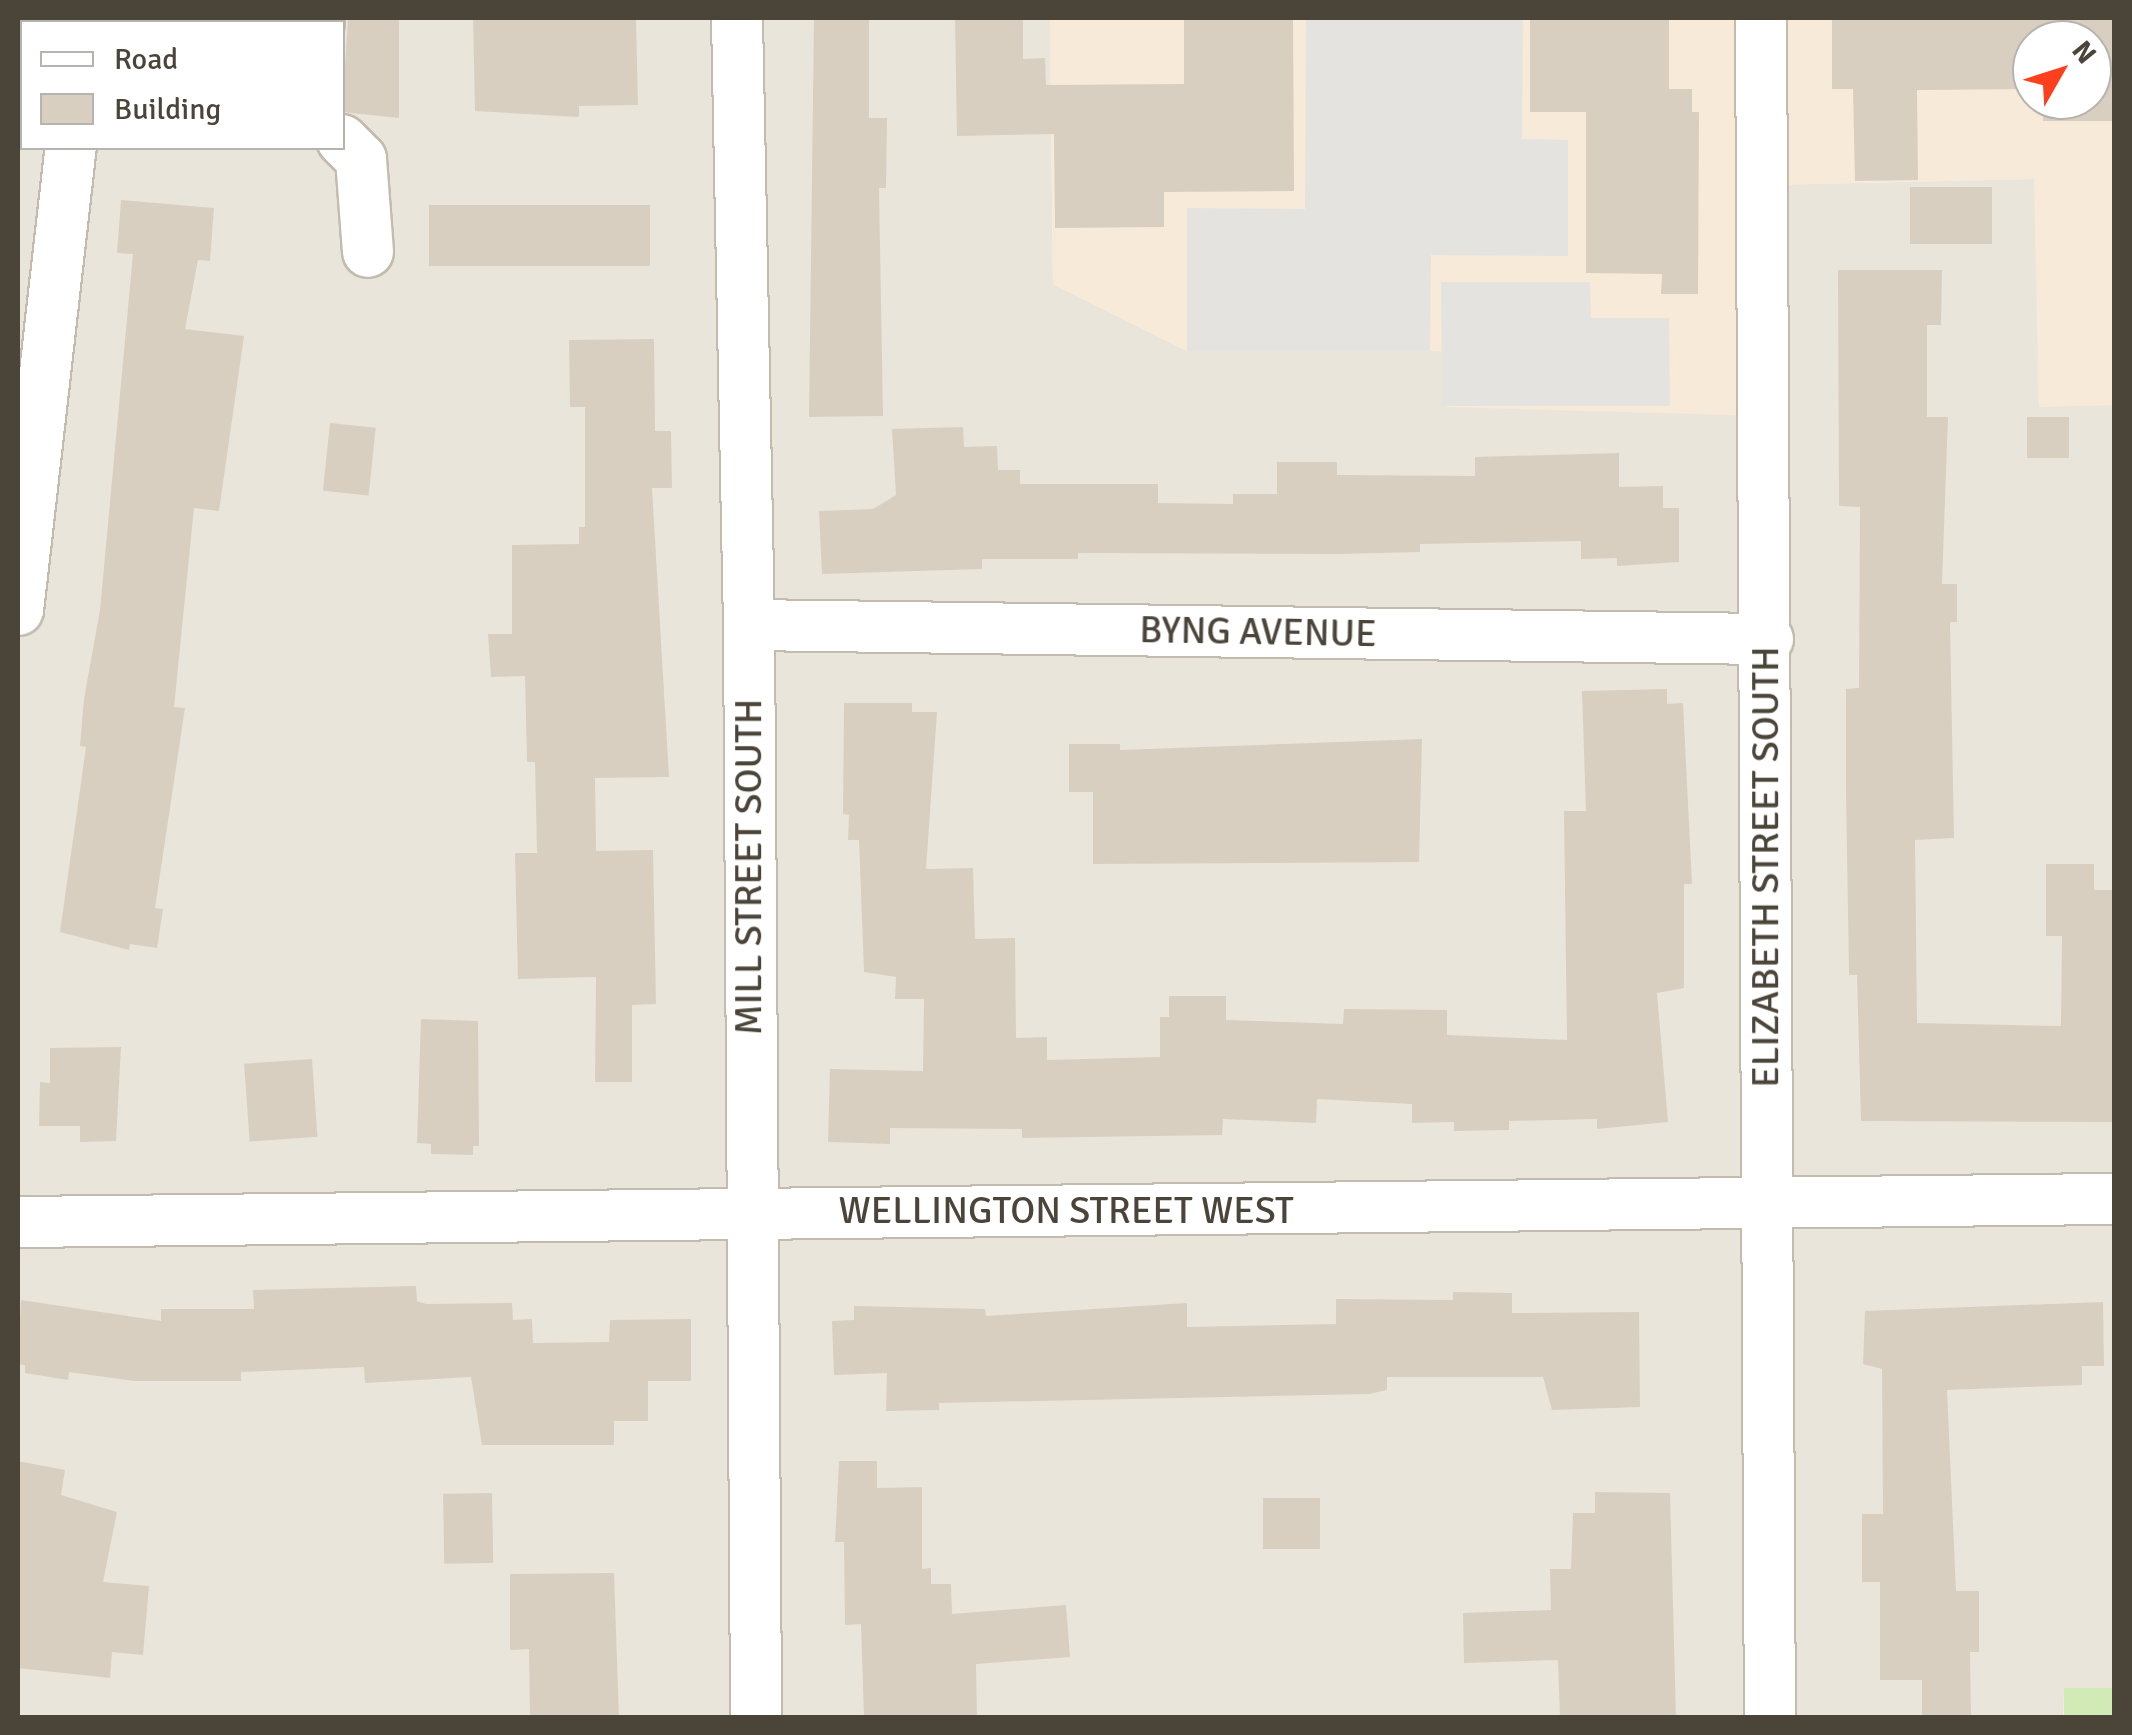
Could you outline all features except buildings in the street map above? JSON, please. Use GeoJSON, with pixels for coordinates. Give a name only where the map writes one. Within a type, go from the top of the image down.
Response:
{"type":"FeatureCollection","features":[{"type":"Feature","properties":{"kind":"street","name":"MILL STREET SOUTH"},"geometry":{"type":"LineString","coordinates":[[737,18],[748,625],[749,1213],[756,1718]]}},
{"type":"Feature","properties":{"kind":"street","name":"ELIZABETH STREET SOUTH"},"geometry":{"type":"LineString","coordinates":[[1760,18],[1768,639],[1764,1208],[1770,1718]]}},
{"type":"Feature","properties":{"kind":"street"},"geometry":{"type":"LineString","coordinates":[[345,143],[361,159],[368,252]]}},
{"type":"Feature","properties":{"kind":"street"},"geometry":{"type":"LineString","coordinates":[[18,610],[72,150]]}},
{"type":"Feature","properties":{"kind":"street","name":"BYNG AVENUE"},"geometry":{"type":"LineString","coordinates":[[748,625],[1768,639]]}},
{"type":"Feature","properties":{"kind":"street","name":"WELLINGTON STREET WEST"},"geometry":{"type":"LineString","coordinates":[[18,1222],[749,1213],[1764,1208],[2114,1199]]}},
{"type":"Feature","properties":{"kind":"shaded area"},"geometry":{"type":"Polygon","coordinates":[[[18,18],[1050,18],[1053,284],[1187,351],[1442,351],[1448,407],[1764,185],[2035,179],[2039,406],[2114,405],[2114,1688],[2064,1689],[2063,1718],[18,1717],[18,18]]]}},
{"type":"Feature","properties":{"kind":"shaded area"},"geometry":{"type":"Polygon","coordinates":[[[1050,18],[2114,18],[2114,405],[2039,407],[2034,179],[1764,185],[1767,416],[1447,407],[1441,351],[1187,351],[1053,284],[1050,18]]]}},
{"type":"Feature","properties":{"kind":"shaded area"},"geometry":{"type":"Polygon","coordinates":[[[1306,18],[1523,18],[1522,139],[1568,140],[1568,256],[1431,255],[1430,351],[1187,351],[1187,208],[1305,209],[1306,18]]]}},
{"type":"Feature","properties":{"kind":"shaded area"},"geometry":{"type":"Polygon","coordinates":[[[1441,282],[1590,282],[1591,318],[1669,318],[1670,406],[1442,406],[1441,282]]]}},
{"type":"Feature","properties":{"kind":"green space"},"geometry":{"type":"Polygon","coordinates":[[[2064,1688],[2114,1688],[2114,1717],[2064,1717],[2064,1688]]]}}]}
